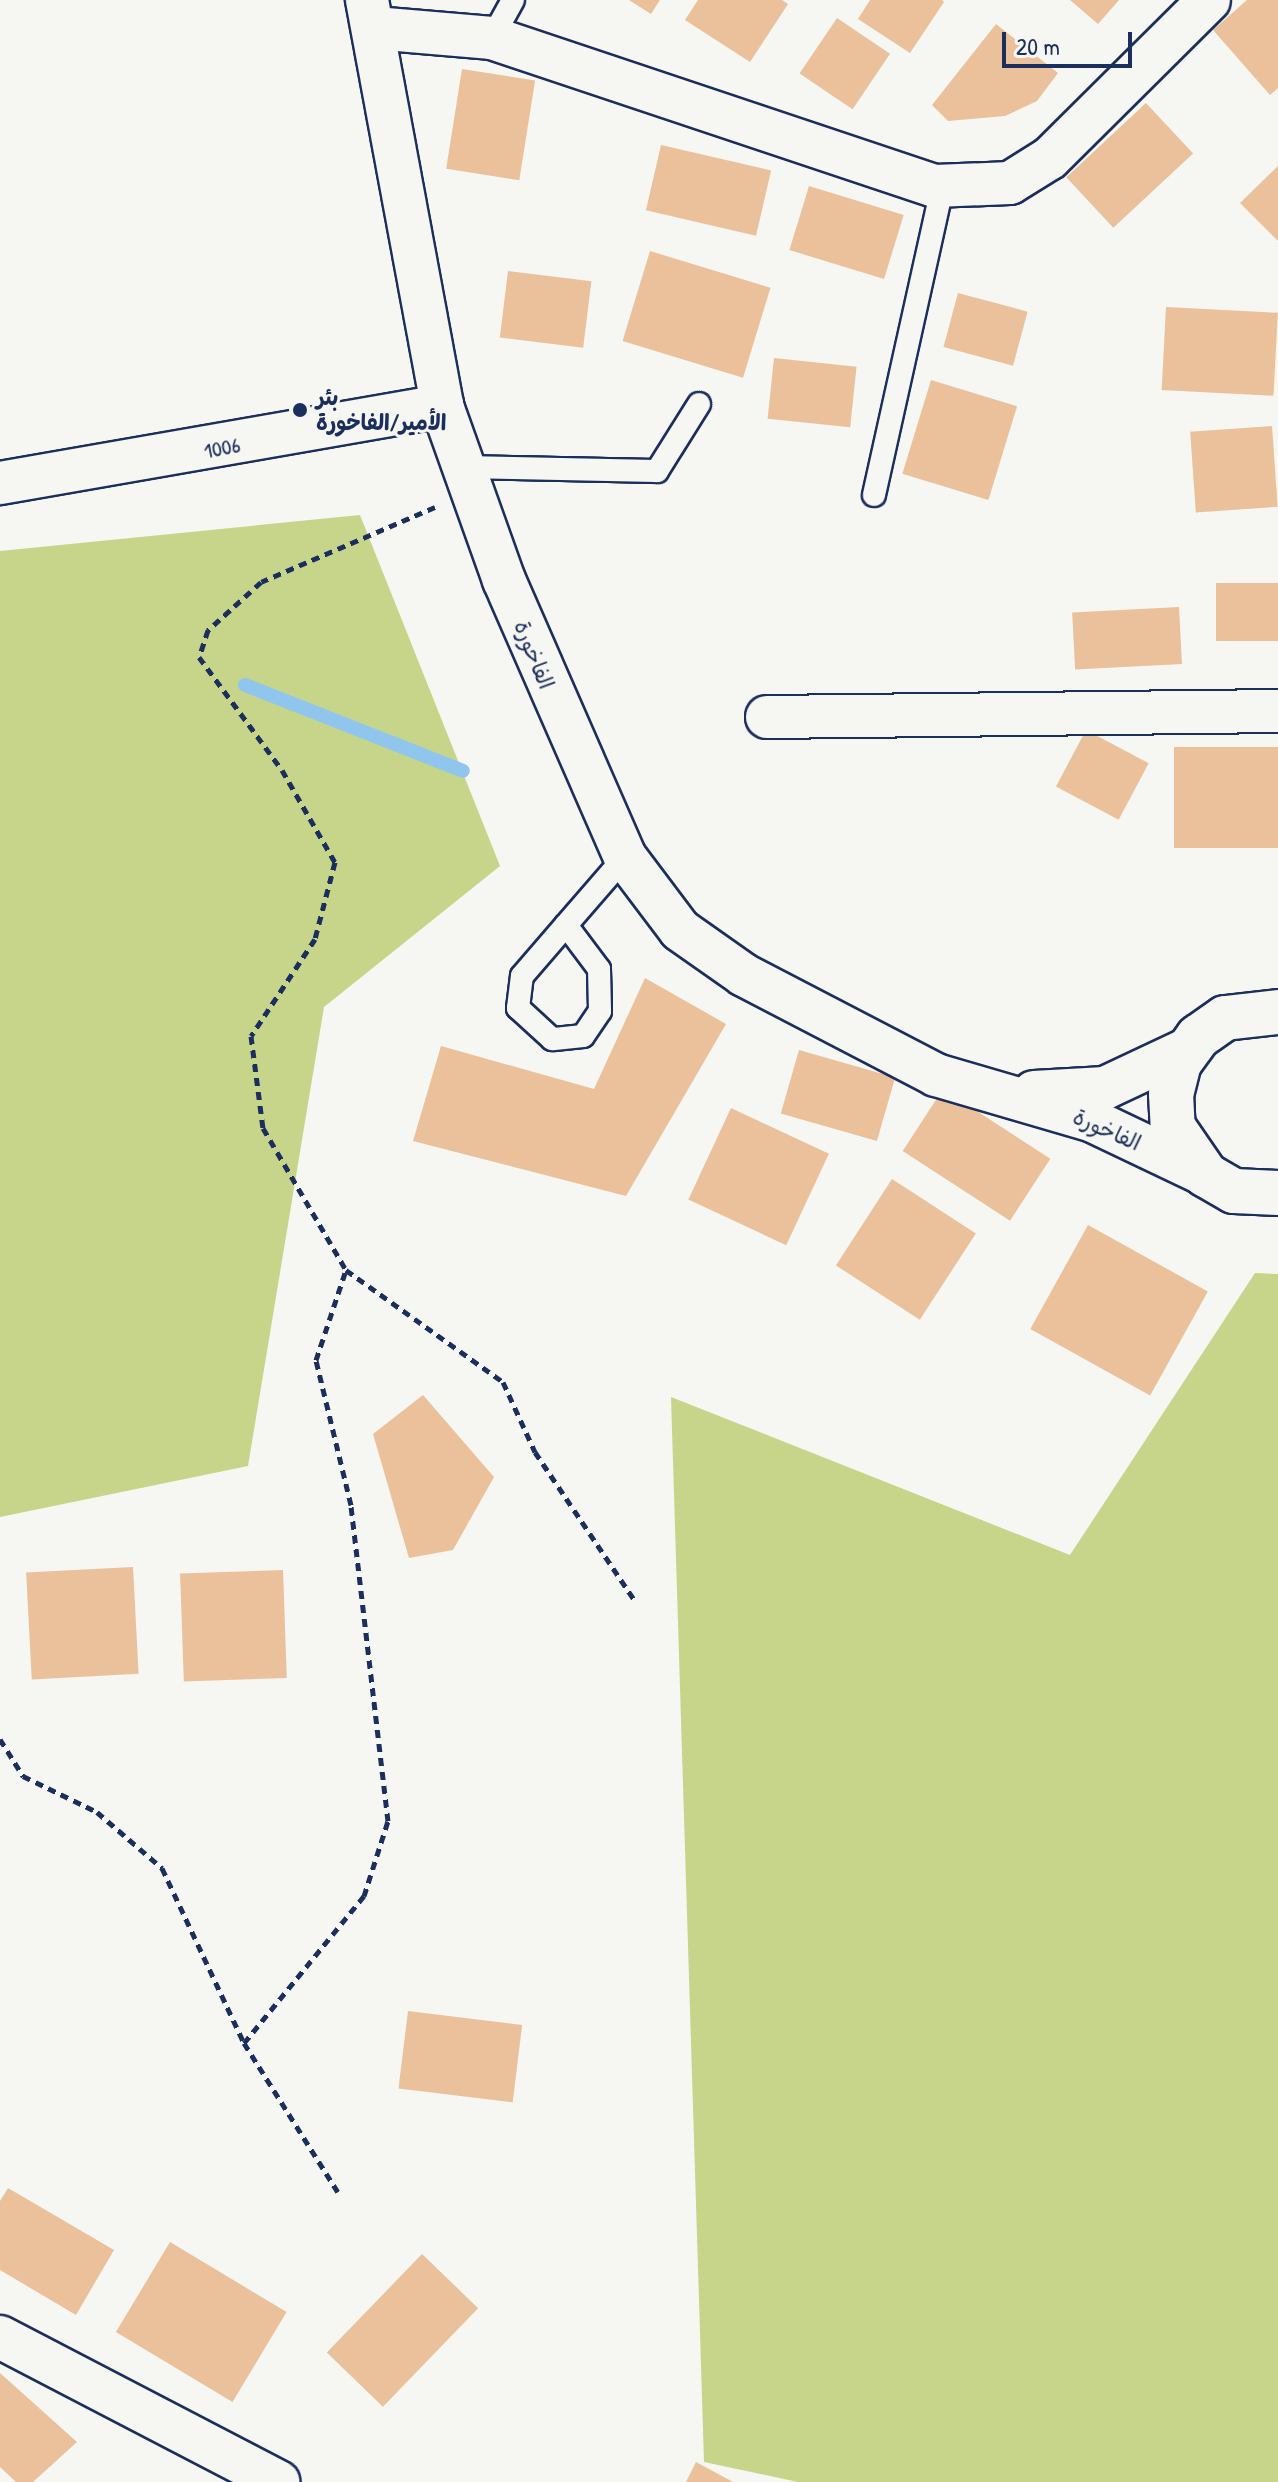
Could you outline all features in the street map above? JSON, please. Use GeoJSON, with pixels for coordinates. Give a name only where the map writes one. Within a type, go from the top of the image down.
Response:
{"type":"FeatureCollection","features":[{"type":"Feature","properties":{"kind":"street"},"geometry":{"type":"LineString","coordinates":[[371,14],[492,38],[943,185],[1010,183],[1050,158],[1209,0]]}},
{"type":"Feature","properties":{"kind":"street","name":"الفاخورة"},"geometry":{"type":"LineString","coordinates":[[371,14],[442,406],[575,756],[625,857],[680,930],[744,975],[936,1075],[1005,1092],[1093,1121],[1220,1183]]}},
{"type":"Feature","properties":{"kind":"street","name":"1006"},"geometry":{"type":"LineString","coordinates":[[0,483],[442,406]]}},
{"type":"Feature","properties":{"kind":"street"},"geometry":{"type":"LineString","coordinates":[[767,717],[1278,711]]}},
{"type":"Feature","properties":{"kind":"street"},"geometry":{"type":"LineString","coordinates":[[1270,1008],[1225,1018],[1190,1048],[1171,1094],[1173,1127],[1220,1183],[1278,1228]]}},
{"type":"Feature","properties":{"kind":"street","name":"الفاخورة"},"geometry":{"type":"LineString","coordinates":[[1005,1092],[1105,1088],[1190,1048]]}},
{"type":"Feature","properties":{"kind":"street"},"geometry":{"type":"LineString","coordinates":[[1220,1183],[1278,1193]]}},
{"type":"Feature","properties":{"kind":"street"},"geometry":{"type":"LineString","coordinates":[[0,2337],[278,2482]]}},
{"type":"Feature","properties":{"kind":"lane"},"geometry":{"type":"LineString","coordinates":[[492,38],[513,0]]}},
{"type":"Feature","properties":{"kind":"lane"},"geometry":{"type":"LineString","coordinates":[[874,495],[943,185]]}},
{"type":"Feature","properties":{"kind":"lane"},"geometry":{"type":"LineString","coordinates":[[468,479],[657,471],[699,404]]}},
{"type":"Feature","properties":{"kind":"lane"},"geometry":{"type":"LineString","coordinates":[[566,925],[599,969],[600,1011],[583,1036],[552,1039],[518,1008],[522,976],[566,925],[625,857]]}},
{"type":"Feature","properties":{"kind":"path"},"geometry":{"type":"LineString","coordinates":[[468,479],[261,582],[208,630],[199,657],[216,691],[282,770],[335,862],[315,939],[251,1036],[263,1128],[346,1270],[503,1382],[535,1452],[635,1601]]}},
{"type":"Feature","properties":{"kind":"path"},"geometry":{"type":"LineString","coordinates":[[244,2043],[364,1896],[388,1821],[351,1505],[316,1360],[346,1270]]}},
{"type":"Feature","properties":{"kind":"path"},"geometry":{"type":"LineString","coordinates":[[0,1739],[23,1776],[97,1812],[162,1868],[244,2043],[338,2192]]}},
{"type":"Feature","properties":{"kind":"green space"},"geometry":{"type":"Polygon","coordinates":[[[360,515],[500,866],[324,1007],[248,1466],[0,1517],[0,551],[360,515]]]}},
{"type":"Feature","properties":{"kind":"green space"},"geometry":{"type":"Polygon","coordinates":[[[1255,1273],[1278,1274],[1278,2482],[798,2482],[704,2462],[671,1397],[1070,1555],[1255,1273]]]}},
{"type":"Feature","properties":{"kind":"building"},"geometry":{"type":"Polygon","coordinates":[[[629,0],[660,0],[651,14],[629,0]]]}},
{"type":"Feature","properties":{"kind":"building"},"geometry":{"type":"Polygon","coordinates":[[[698,0],[782,0],[788,4],[750,62],[685,20],[698,0]]]}},
{"type":"Feature","properties":{"kind":"building"},"geometry":{"type":"Polygon","coordinates":[[[870,0],[944,2],[910,53],[858,19],[870,0]]]}},
{"type":"Feature","properties":{"kind":"building"},"geometry":{"type":"Polygon","coordinates":[[[1070,0],[1119,0],[1098,24],[1070,0]]]}},
{"type":"Feature","properties":{"kind":"building"},"geometry":{"type":"Polygon","coordinates":[[[1247,0],[1278,0],[1278,88],[1270,95],[1213,30],[1247,0]]]}},
{"type":"Feature","properties":{"kind":"building"},"geometry":{"type":"Polygon","coordinates":[[[837,18],[890,54],[853,109],[800,74],[837,18]]]}},
{"type":"Feature","properties":{"kind":"building"},"geometry":{"type":"Polygon","coordinates":[[[996,24],[1058,73],[1037,101],[1005,116],[948,121],[932,105],[996,24]]]}},
{"type":"Feature","properties":{"kind":"building"},"geometry":{"type":"Polygon","coordinates":[[[462,69],[535,81],[519,180],[446,169],[462,69]]]}},
{"type":"Feature","properties":{"kind":"building"},"geometry":{"type":"Polygon","coordinates":[[[1146,103],[1193,153],[1113,228],[1066,177],[1146,103]]]}},
{"type":"Feature","properties":{"kind":"building"},"geometry":{"type":"Polygon","coordinates":[[[661,145],[771,170],[756,236],[646,210],[661,145]]]}},
{"type":"Feature","properties":{"kind":"building"},"geometry":{"type":"Polygon","coordinates":[[[1278,166],[1278,241],[1240,203],[1278,166]]]}},
{"type":"Feature","properties":{"kind":"building"},"geometry":{"type":"Polygon","coordinates":[[[809,186],[904,215],[884,279],[789,250],[809,186]]]}},
{"type":"Feature","properties":{"kind":"building"},"geometry":{"type":"Polygon","coordinates":[[[650,251],[770,288],[743,378],[623,341],[650,251]]]}},
{"type":"Feature","properties":{"kind":"building"},"geometry":{"type":"Polygon","coordinates":[[[508,271],[591,281],[583,348],[500,338],[508,271]]]}},
{"type":"Feature","properties":{"kind":"building"},"geometry":{"type":"Polygon","coordinates":[[[958,293],[1028,312],[1013,366],[944,347],[958,293]]]}},
{"type":"Feature","properties":{"kind":"building"},"geometry":{"type":"Polygon","coordinates":[[[1166,307],[1278,313],[1274,396],[1162,390],[1166,307]]]}},
{"type":"Feature","properties":{"kind":"building"},"geometry":{"type":"Polygon","coordinates":[[[774,358],[857,367],[850,427],[768,419],[774,358]]]}},
{"type":"Feature","properties":{"kind":"building"},"geometry":{"type":"Polygon","coordinates":[[[931,380],[1017,406],[988,500],[902,474],[931,380]]]}},
{"type":"Feature","properties":{"kind":"building"},"geometry":{"type":"Polygon","coordinates":[[[1272,426],[1278,507],[1196,513],[1190,432],[1272,426]]]}},
{"type":"Feature","properties":{"kind":"building"},"geometry":{"type":"Polygon","coordinates":[[[1216,583],[1278,583],[1278,641],[1216,641],[1216,583]]]}},
{"type":"Feature","properties":{"kind":"building"},"geometry":{"type":"Polygon","coordinates":[[[1179,607],[1182,664],[1075,670],[1072,613],[1179,607]]]}},
{"type":"Feature","properties":{"kind":"building"},"geometry":{"type":"Polygon","coordinates":[[[1086,730],[1149,763],[1119,820],[1056,787],[1086,730]]]}},
{"type":"Feature","properties":{"kind":"building"},"geometry":{"type":"Polygon","coordinates":[[[1174,747],[1278,747],[1278,848],[1174,848],[1174,747]]]}},
{"type":"Feature","properties":{"kind":"building"},"geometry":{"type":"Polygon","coordinates":[[[645,978],[726,1024],[626,1196],[413,1141],[441,1046],[594,1089],[645,978]]]}},
{"type":"Feature","properties":{"kind":"building"},"geometry":{"type":"Polygon","coordinates":[[[799,1050],[895,1078],[877,1141],[781,1113],[799,1050]]]}},
{"type":"Feature","properties":{"kind":"building"},"geometry":{"type":"Polygon","coordinates":[[[943,1089],[1050,1159],[1010,1221],[903,1151],[943,1089]]]}},
{"type":"Feature","properties":{"kind":"building"},"geometry":{"type":"Polygon","coordinates":[[[731,1108],[829,1154],[786,1245],[688,1200],[731,1108]]]}},
{"type":"Feature","properties":{"kind":"building"},"geometry":{"type":"Polygon","coordinates":[[[892,1179],[976,1233],[920,1320],[836,1265],[892,1179]]]}},
{"type":"Feature","properties":{"kind":"building"},"geometry":{"type":"Polygon","coordinates":[[[1088,1225],[1208,1291],[1150,1395],[1030,1329],[1088,1225]]]}},
{"type":"Feature","properties":{"kind":"building"},"geometry":{"type":"Polygon","coordinates":[[[423,1395],[494,1477],[453,1550],[409,1558],[373,1434],[423,1395]]]}},
{"type":"Feature","properties":{"kind":"building"},"geometry":{"type":"Polygon","coordinates":[[[133,1567],[139,1674],[32,1679],[26,1573],[133,1567]]]}},
{"type":"Feature","properties":{"kind":"building"},"geometry":{"type":"Polygon","coordinates":[[[283,1570],[287,1678],[184,1682],[180,1574],[283,1570]]]}},
{"type":"Feature","properties":{"kind":"building"},"geometry":{"type":"Polygon","coordinates":[[[408,2011],[522,2025],[513,2102],[398,2088],[408,2011]]]}},
{"type":"Feature","properties":{"kind":"building"},"geometry":{"type":"Polygon","coordinates":[[[8,2188],[114,2250],[76,2315],[0,2270],[0,2201],[8,2188]]]}},
{"type":"Feature","properties":{"kind":"building"},"geometry":{"type":"Polygon","coordinates":[[[170,2242],[287,2312],[232,2402],[116,2332],[170,2242]]]}},
{"type":"Feature","properties":{"kind":"building"},"geometry":{"type":"Polygon","coordinates":[[[422,2254],[478,2308],[383,2407],[327,2353],[422,2254]]]}},
{"type":"Feature","properties":{"kind":"building"},"geometry":{"type":"Polygon","coordinates":[[[0,2373],[77,2442],[33,2482],[16,2482],[0,2467],[0,2373]]]}},
{"type":"Feature","properties":{"kind":"building"},"geometry":{"type":"Polygon","coordinates":[[[696,2462],[733,2482],[686,2482],[696,2462]]]}},
{"type":"Feature","properties":{"kind":"waterway"},"geometry":{"type":"LineString","coordinates":[[245,685],[463,771]]}},
{"type":"Feature","properties":{"kind":"place","name":"بئر الأمير/الفاخورة"},"geometry":{"type":"Point","coordinates":[300,410]}}]}
